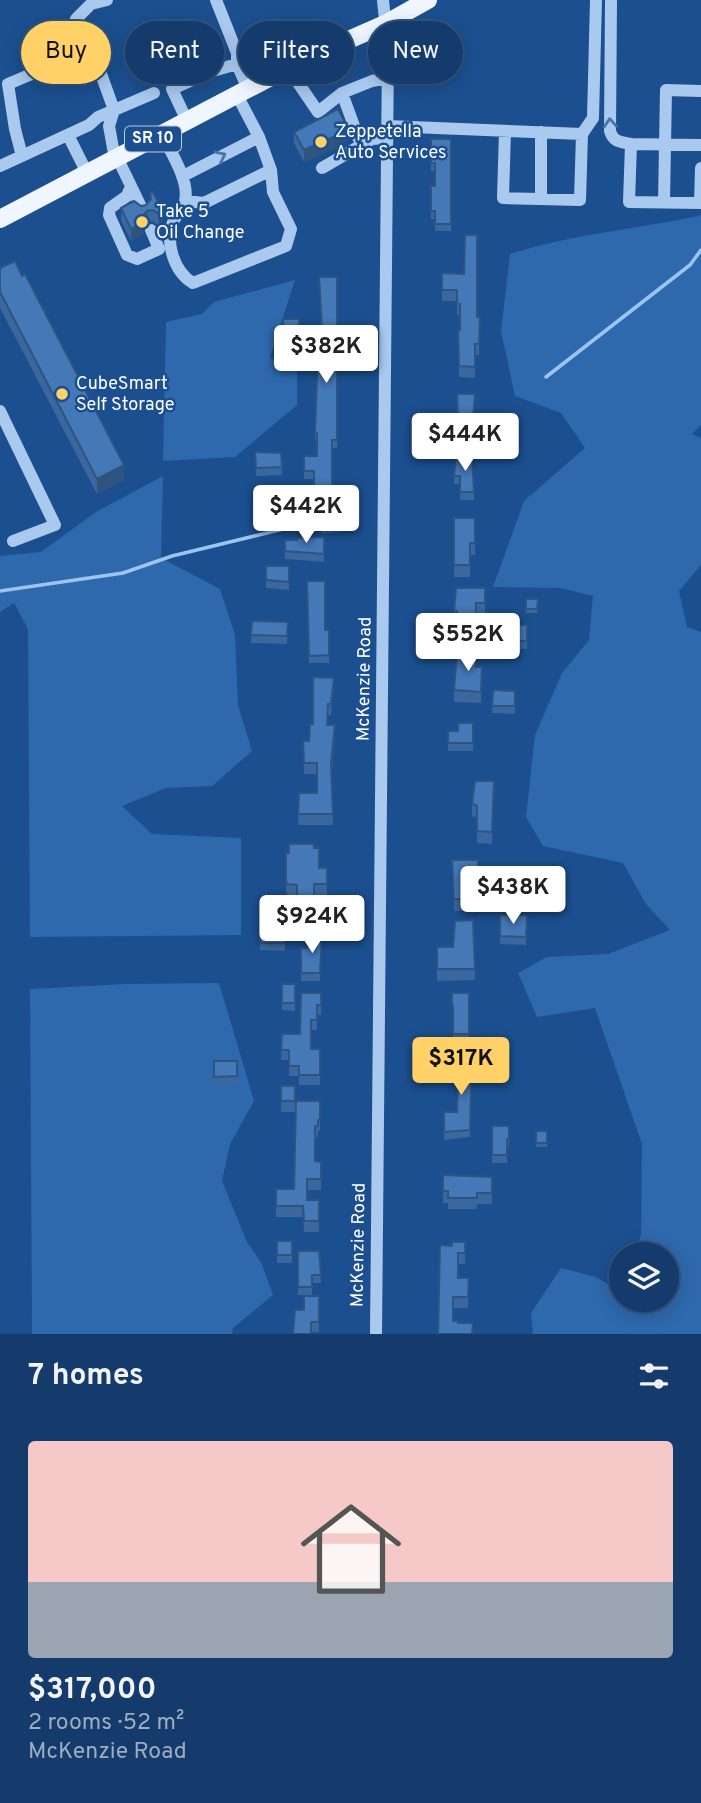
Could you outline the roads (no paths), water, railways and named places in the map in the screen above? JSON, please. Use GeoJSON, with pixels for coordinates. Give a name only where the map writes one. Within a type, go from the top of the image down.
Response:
{"type":"FeatureCollection","features":[{"type":"Feature","properties":{"kind":"main road","name":"SR 10"},"geometry":{"type":"LineString","coordinates":[[389,21],[428,0]]}},
{"type":"Feature","properties":{"kind":"main road","name":"SR 10"},"geometry":{"type":"LineString","coordinates":[[0,219],[258,84]]}},
{"type":"Feature","properties":{"kind":"street"},"geometry":{"type":"LineString","coordinates":[[77,21],[91,4],[107,0]]}},
{"type":"Feature","properties":{"kind":"street"},"geometry":{"type":"LineString","coordinates":[[162,134],[183,176],[186,201],[172,223],[171,252],[185,279],[193,284],[286,246],[291,229],[273,192],[271,170],[242,92],[237,53],[216,0]]}},
{"type":"Feature","properties":{"kind":"street","name":"McKenzie Road"},"geometry":{"type":"LineString","coordinates":[[383,0],[385,21]]}},
{"type":"Feature","properties":{"kind":"street"},"geometry":{"type":"LineString","coordinates":[[505,131],[503,198],[580,200],[582,134],[593,118],[596,0]]}},
{"type":"Feature","properties":{"kind":"street"},"geometry":{"type":"LineString","coordinates":[[611,0],[612,137],[618,142],[631,144],[701,145]]}},
{"type":"Feature","properties":{"kind":"street"},"geometry":{"type":"LineString","coordinates":[[187,121],[172,89],[237,64]]}},
{"type":"Feature","properties":{"kind":"street"},"geometry":{"type":"LineString","coordinates":[[21,78],[8,84],[15,129],[23,156]]}},
{"type":"Feature","properties":{"kind":"street"},"geometry":{"type":"LineString","coordinates":[[308,126],[317,112],[342,93],[368,83]]}},
{"type":"Feature","properties":{"kind":"street"},"geometry":{"type":"LineString","coordinates":[[105,84],[114,110],[109,126],[116,158],[142,209]]}},
{"type":"Feature","properties":{"kind":"street"},"geometry":{"type":"LineString","coordinates":[[299,84],[317,112]]}},
{"type":"Feature","properties":{"kind":"street","name":"McKenzie Road"},"geometry":{"type":"LineString","coordinates":[[376,1334],[388,84]]}},
{"type":"Feature","properties":{"kind":"street"},"geometry":{"type":"LineString","coordinates":[[664,202],[666,90],[701,91]]}},
{"type":"Feature","properties":{"kind":"street"},"geometry":{"type":"LineString","coordinates":[[0,166],[154,93]]}},
{"type":"Feature","properties":{"kind":"street"},"geometry":{"type":"LineString","coordinates":[[342,93],[360,145]]}},
{"type":"Feature","properties":{"kind":"street"},"geometry":{"type":"LineString","coordinates":[[322,168],[387,132],[505,131],[582,134]]}},
{"type":"Feature","properties":{"kind":"street"},"geometry":{"type":"LineString","coordinates":[[541,132],[541,199]]}},
{"type":"Feature","properties":{"kind":"street"},"geometry":{"type":"LineString","coordinates":[[68,135],[87,173]]}},
{"type":"Feature","properties":{"kind":"street"},"geometry":{"type":"LineString","coordinates":[[183,176],[259,137]]}},
{"type":"Feature","properties":{"kind":"street"},"geometry":{"type":"LineString","coordinates":[[631,144],[629,202],[700,203],[701,168]]}},
{"type":"Feature","properties":{"kind":"street"},"geometry":{"type":"LineString","coordinates":[[186,201],[204,203],[271,170]]}},
{"type":"Feature","properties":{"kind":"street"},"geometry":{"type":"LineString","coordinates":[[131,186],[127,196],[110,208],[109,215],[127,255],[137,259],[159,249],[151,230]]}},
{"type":"Feature","properties":{"kind":"street"},"geometry":{"type":"LineString","coordinates":[[0,411],[55,525],[13,541]]}},
{"type":"Feature","properties":{"kind":"waterway"},"geometry":{"type":"LineString","coordinates":[[546,377],[690,265],[701,250]]}},
{"type":"Feature","properties":{"kind":"waterway"},"geometry":{"type":"LineString","coordinates":[[0,591],[123,573],[172,556],[308,523]]}},
{"type":"Feature","properties":{"kind":"place","name":"Zeppetella Auto Services"},"geometry":{"type":"Point","coordinates":[321,142]}},
{"type":"Feature","properties":{"kind":"place","name":"Take 5 Oil Change"},"geometry":{"type":"Point","coordinates":[142,222]}},
{"type":"Feature","properties":{"kind":"place","name":"CubeSmart Self Storage"},"geometry":{"type":"Point","coordinates":[62,394]}}]}
